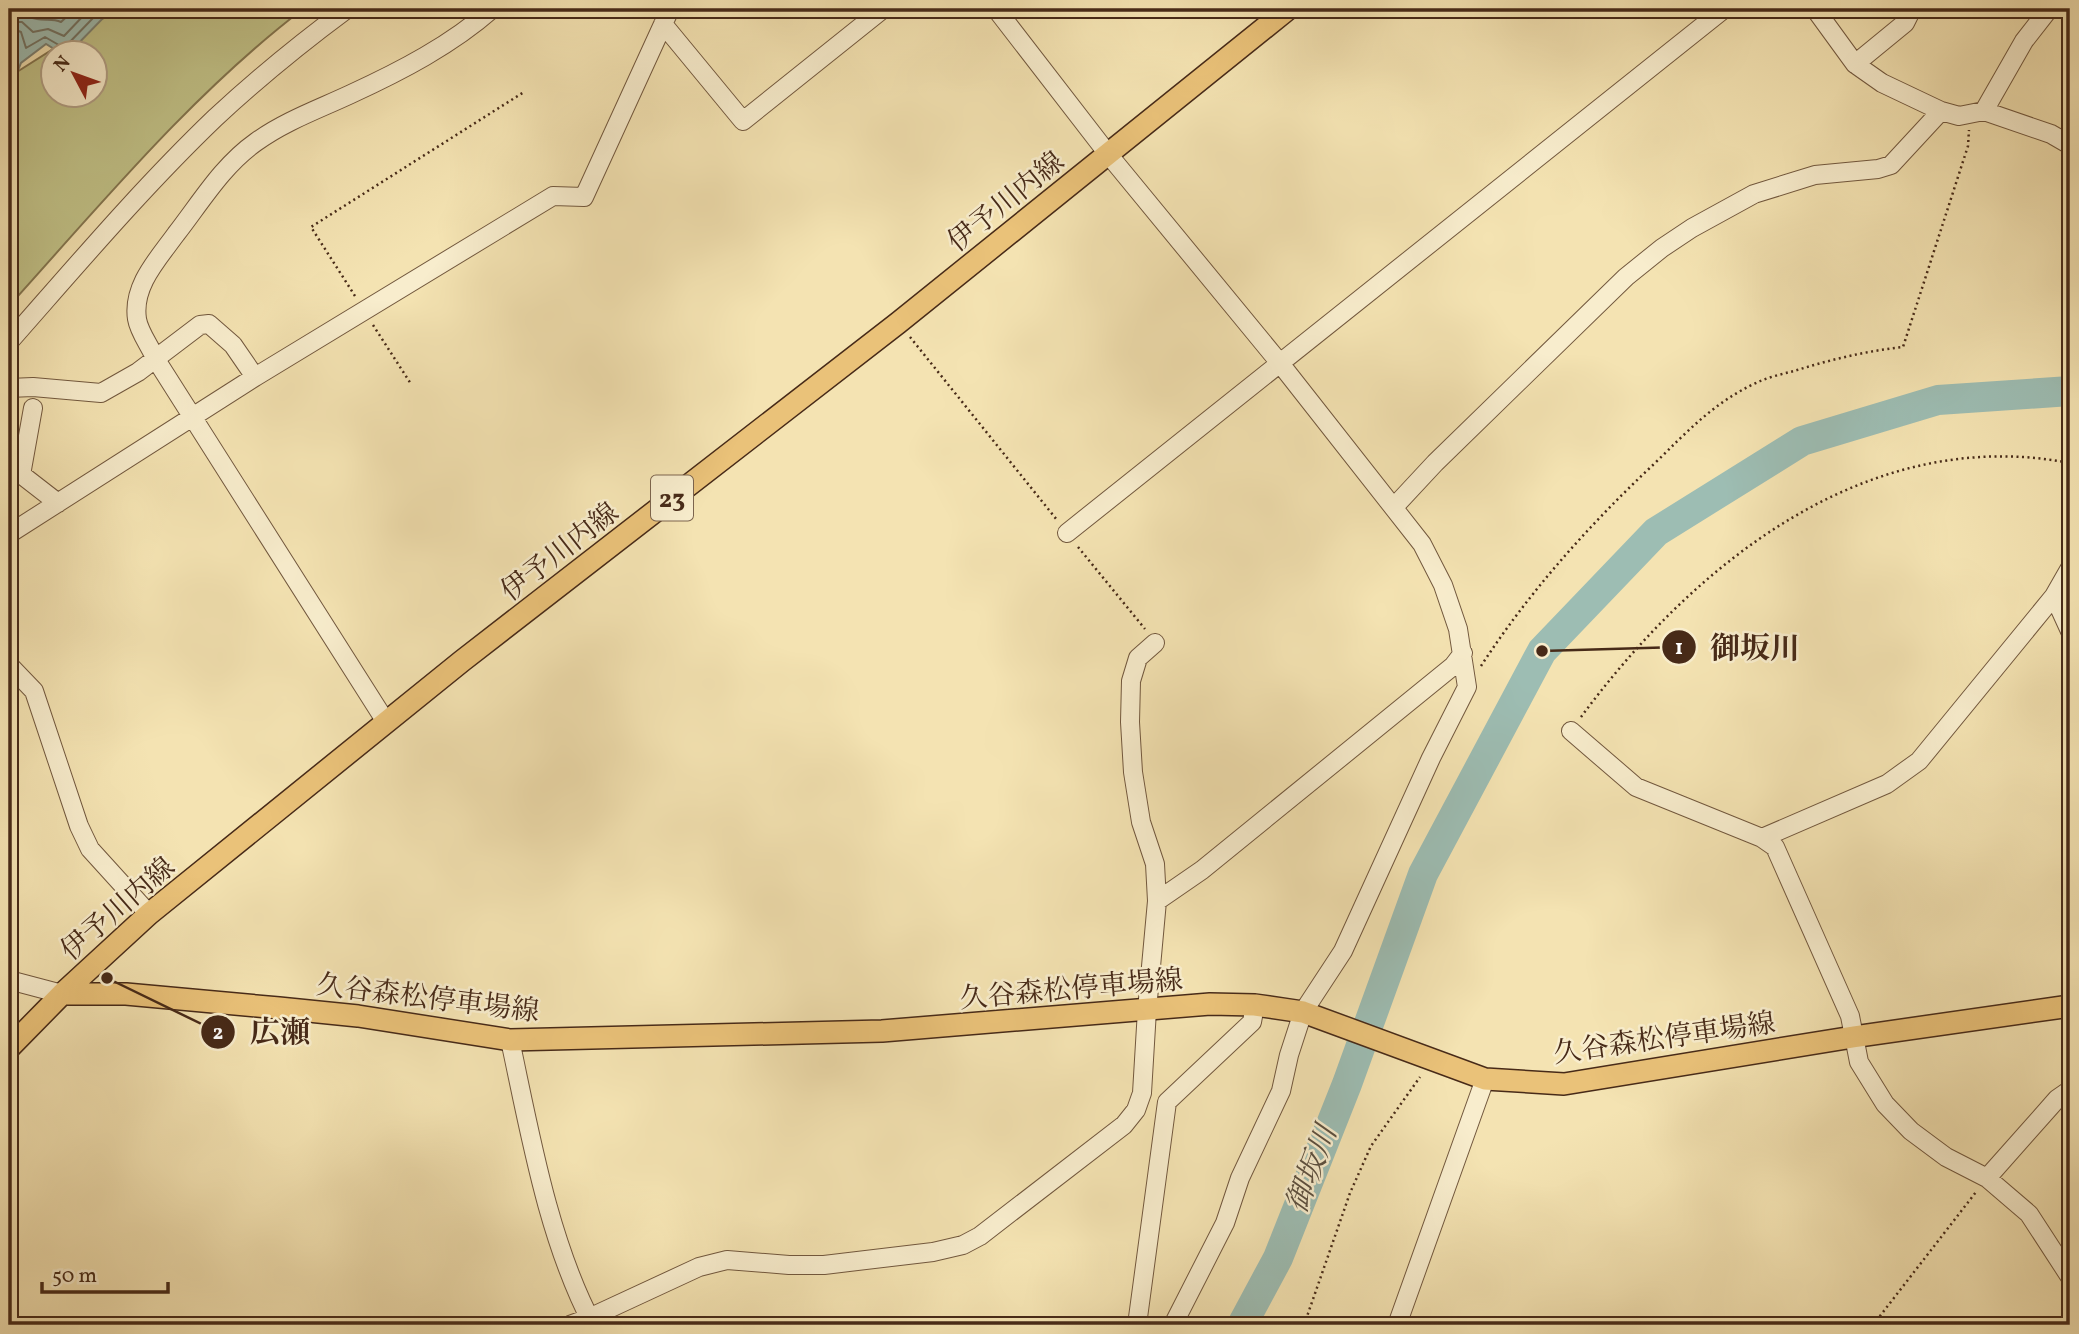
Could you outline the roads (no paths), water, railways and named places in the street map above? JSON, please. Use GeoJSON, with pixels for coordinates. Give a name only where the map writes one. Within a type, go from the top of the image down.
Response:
{"type":"FeatureCollection","features":[{"type":"Feature","properties":{"kind":"main road","name":"伊予川内線"},"geometry":{"type":"LineString","coordinates":[[9,1048],[62,994],[149,914],[386,722],[898,323],[1288,9]]}},
{"type":"Feature","properties":{"kind":"main road","name":"久谷森松停車場線"},"geometry":{"type":"LineString","coordinates":[[62,994],[126,994],[358,1016],[510,1040],[883,1031],[1210,1004],[1255,1005],[1309,1014],[1485,1079],[1564,1084],[1853,1037],[2070,1006]]}},
{"type":"Feature","properties":{"kind":"street"},"geometry":{"type":"LineString","coordinates":[[9,342],[123,213],[215,119],[286,55],[347,9]]}},
{"type":"Feature","properties":{"kind":"street"},"geometry":{"type":"LineString","coordinates":[[386,722],[155,358],[137,320],[139,292],[154,263],[222,172],[255,143],[294,120],[382,80],[438,48],[492,9]]}},
{"type":"Feature","properties":{"kind":"street"},"geometry":{"type":"LineString","coordinates":[[9,534],[255,377],[553,196],[584,197],[666,16],[743,121],[883,9]]}},
{"type":"Feature","properties":{"kind":"street"},"geometry":{"type":"LineString","coordinates":[[996,9],[1108,154],[1279,362],[1423,544],[1443,585],[1463,653],[1467,687],[1431,758],[1343,951],[1289,1055],[1281,1091],[1240,1178],[1225,1223],[1173,1325]]}},
{"type":"Feature","properties":{"kind":"street"},"geometry":{"type":"LineString","coordinates":[[1067,533],[1724,9]]}},
{"type":"Feature","properties":{"kind":"street"},"geometry":{"type":"LineString","coordinates":[[1815,9],[1855,64],[1882,83],[1941,111],[1958,116],[1977,112],[2051,134],[2070,145]]}},
{"type":"Feature","properties":{"kind":"street"},"geometry":{"type":"LineString","coordinates":[[1855,64],[1905,23],[1912,9]]}},
{"type":"Feature","properties":{"kind":"street"},"geometry":{"type":"LineString","coordinates":[[1977,112],[2024,41],[2049,9]]}},
{"type":"Feature","properties":{"kind":"street"},"geometry":{"type":"LineString","coordinates":[[1395,506],[1435,463],[1617,286],[1662,248],[1754,194],[1815,175],[1878,169],[1891,164],[1941,111]]}},
{"type":"Feature","properties":{"kind":"street"},"geometry":{"type":"LineString","coordinates":[[9,388],[33,387],[101,393],[138,372],[200,325],[209,324],[233,345],[255,377]]}},
{"type":"Feature","properties":{"kind":"street"},"geometry":{"type":"LineString","coordinates":[[33,408],[15,470],[58,503]]}},
{"type":"Feature","properties":{"kind":"street"},"geometry":{"type":"LineString","coordinates":[[1762,838],[1887,784],[1919,761],[2054,596],[2070,568]]}},
{"type":"Feature","properties":{"kind":"street"},"geometry":{"type":"LineString","coordinates":[[2054,596],[2070,631]]}},
{"type":"Feature","properties":{"kind":"street"},"geometry":{"type":"LineString","coordinates":[[570,1325],[591,1322],[699,1267],[727,1260],[824,1265],[933,1252],[963,1245],[980,1236],[1124,1125],[1136,1110],[1142,1093],[1157,901],[1155,864],[1142,822],[1133,772],[1131,681],[1138,658],[1155,643]]}},
{"type":"Feature","properties":{"kind":"street"},"geometry":{"type":"LineString","coordinates":[[1157,901],[1223,853],[1453,666],[1463,653]]}},
{"type":"Feature","properties":{"kind":"street"},"geometry":{"type":"LineString","coordinates":[[9,665],[34,691],[79,826],[90,849],[149,914]]}},
{"type":"Feature","properties":{"kind":"street"},"geometry":{"type":"LineString","coordinates":[[1571,731],[1636,787],[1762,838],[1775,847],[1850,1016],[1859,1062],[1885,1104],[1912,1131],[1946,1157],[1987,1178],[2029,1214],[2070,1277]]}},
{"type":"Feature","properties":{"kind":"street"},"geometry":{"type":"LineString","coordinates":[[9,981],[62,994]]}},
{"type":"Feature","properties":{"kind":"street"},"geometry":{"type":"LineString","coordinates":[[1137,1325],[1167,1102],[1252,1022],[1255,1005]]}},
{"type":"Feature","properties":{"kind":"street"},"geometry":{"type":"LineString","coordinates":[[510,1040],[540,1175],[567,1264],[591,1322]]}},
{"type":"Feature","properties":{"kind":"street"},"geometry":{"type":"LineString","coordinates":[[1396,1325],[1485,1079]]}},
{"type":"Feature","properties":{"kind":"street"},"geometry":{"type":"LineString","coordinates":[[1987,1178],[2057,1099],[2070,1090]]}},
{"type":"Feature","properties":{"kind":"water"},"geometry":{"type":"Polygon","coordinates":[[[9,10],[110,11],[84,38],[38,38],[38,50],[21,63],[9,93],[17,37],[9,38],[9,10]]]}},
{"type":"Feature","properties":{"kind":"waterway","name":"御坂川"},"geometry":{"type":"LineString","coordinates":[[1242,1325],[1278,1258],[1347,1084],[1423,874],[1542,651],[1656,532],[1802,441],[1938,400],[2070,391]]}},
{"type":"Feature","properties":{"kind":"place","name":"御坂川"},"geometry":{"type":"Point","coordinates":[1542,651]}},
{"type":"Feature","properties":{"kind":"place","name":"広瀬"},"geometry":{"type":"Point","coordinates":[107,978]}}]}
